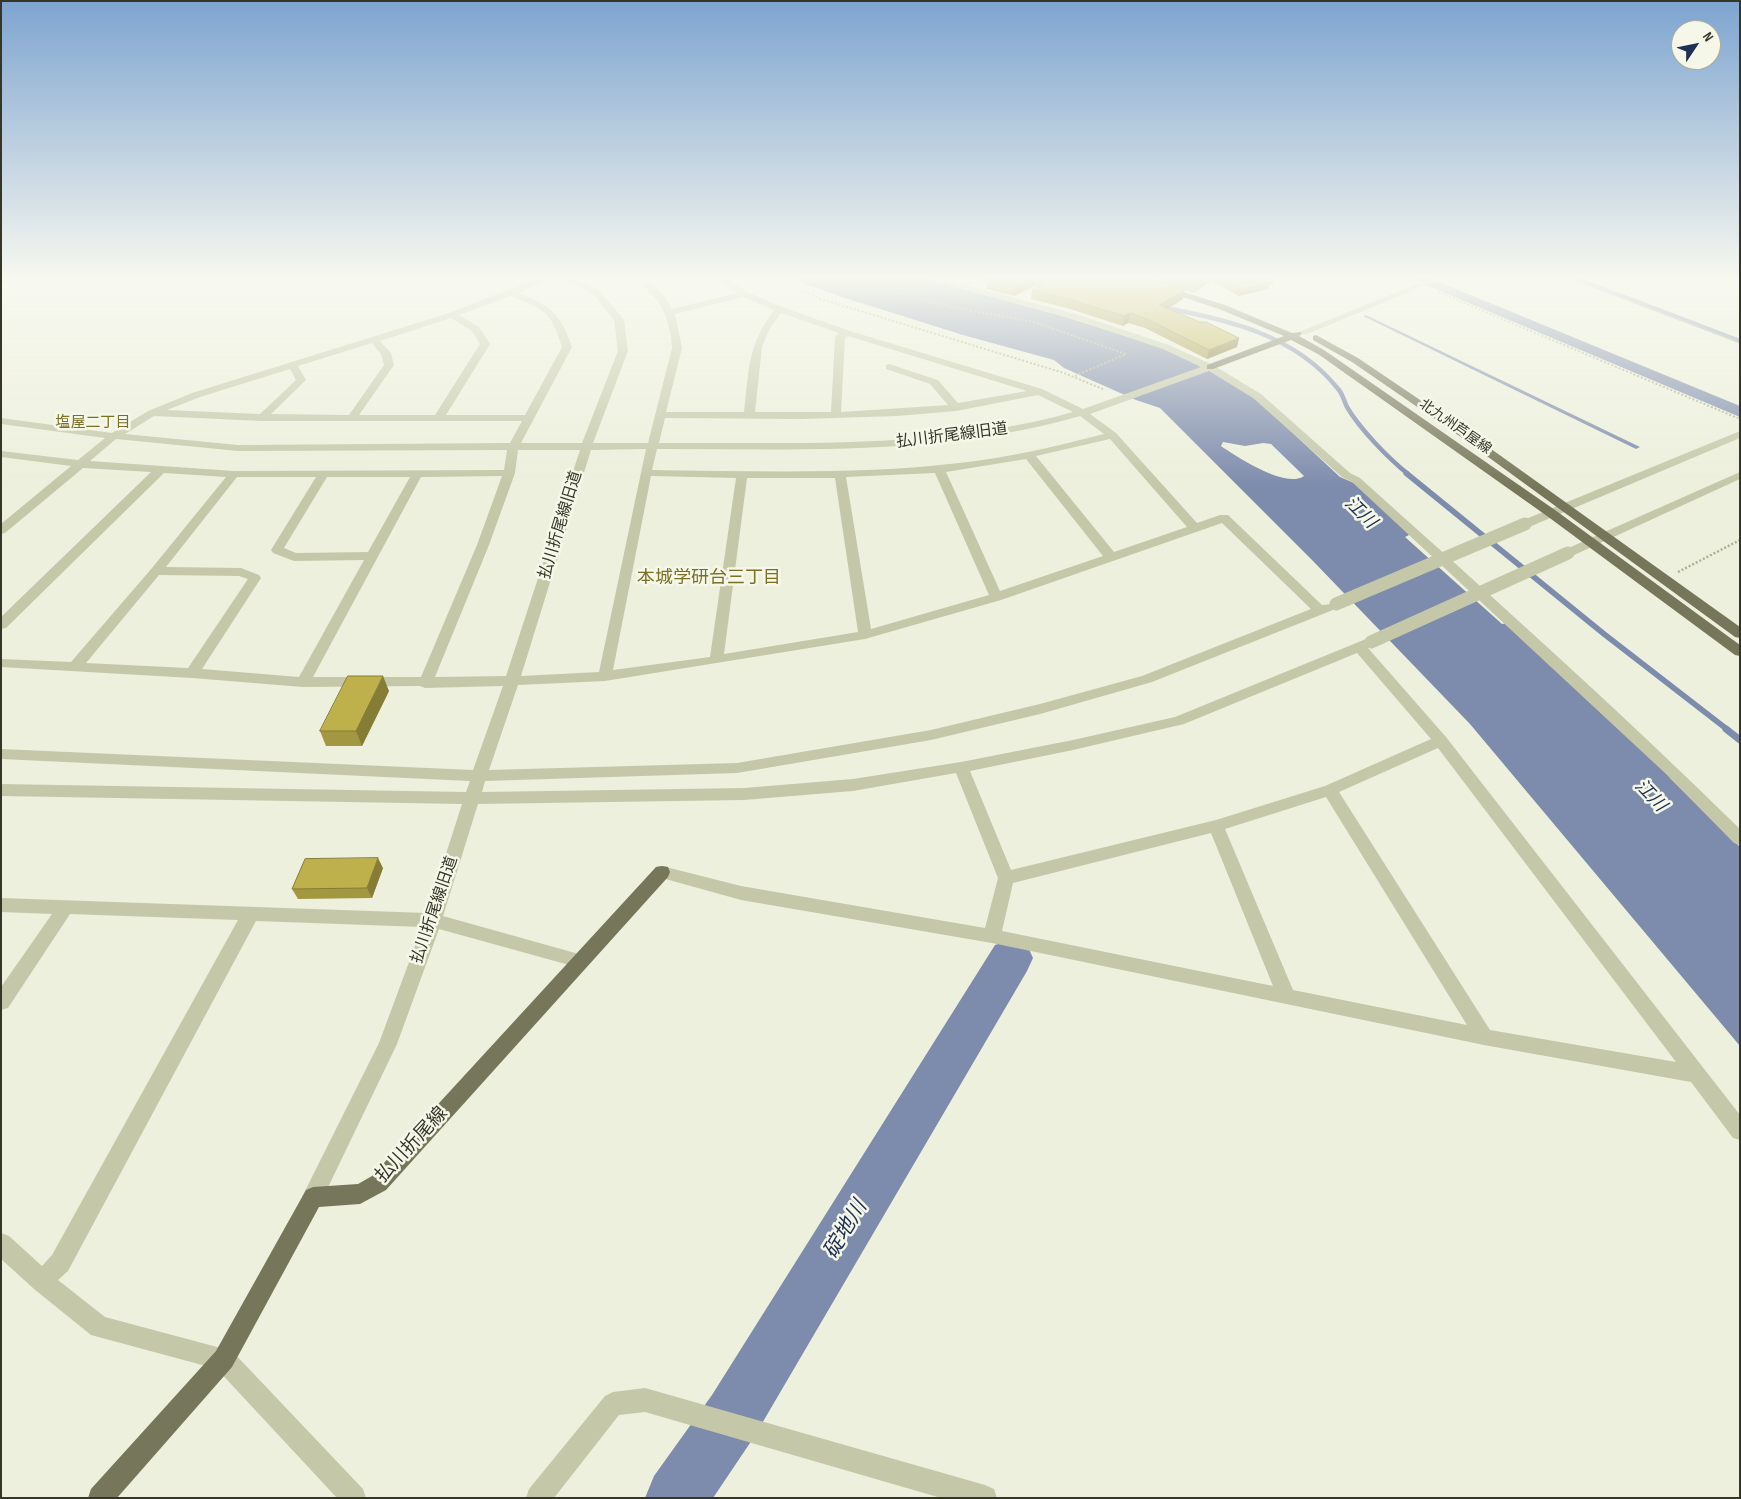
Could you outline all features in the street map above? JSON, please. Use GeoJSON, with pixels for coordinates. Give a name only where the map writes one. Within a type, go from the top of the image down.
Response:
{"type":"FeatureCollection","features":[{"type":"Feature","properties":{"kind":"main road"},"geometry":{"type":"LineString","coordinates":[[1208,368],[1263,347]]}},
{"type":"Feature","properties":{"kind":"main road","name":"北九州芦屋線"},"geometry":{"type":"LineString","coordinates":[[1310,347],[1361,378],[1740,652]]}},
{"type":"Feature","properties":{"kind":"main road","name":"北九州芦屋線"},"geometry":{"type":"LineString","coordinates":[[1331,347],[1386,380],[1565,506],[1740,634]]}},
{"type":"Feature","properties":{"kind":"main road","name":"払川折尾線"},"geometry":{"type":"LineString","coordinates":[[314,1197],[360,1194],[379,1183],[662,872]]}},
{"type":"Feature","properties":{"kind":"main road"},"geometry":{"type":"LineString","coordinates":[[100,1498],[224,1359],[314,1197]]}},
{"type":"Feature","properties":{"kind":"street"},"geometry":{"type":"LineString","coordinates":[[1,530],[114,436],[152,413],[196,395],[353,347]]}},
{"type":"Feature","properties":{"kind":"street"},"geometry":{"type":"LineString","coordinates":[[351,419],[389,365],[386,353],[381,347]]}},
{"type":"Feature","properties":{"kind":"street"},"geometry":{"type":"LineString","coordinates":[[438,419],[482,347]]}},
{"type":"Feature","properties":{"kind":"street"},"geometry":{"type":"LineString","coordinates":[[425,682],[483,545],[509,473],[513,448],[567,347]]}},
{"type":"Feature","properties":{"kind":"street"},"geometry":{"type":"LineString","coordinates":[[1,421],[114,436],[238,448],[513,448],[587,445],[623,352],[623,347]]}},
{"type":"Feature","properties":{"kind":"street"},"geometry":{"type":"LineString","coordinates":[[605,676],[646,473],[677,347]]}},
{"type":"Feature","properties":{"kind":"street"},"geometry":{"type":"LineString","coordinates":[[750,415],[757,347]]}},
{"type":"Feature","properties":{"kind":"street"},"geometry":{"type":"LineString","coordinates":[[836,414],[839,347]]}},
{"type":"Feature","properties":{"kind":"street"},"geometry":{"type":"LineString","coordinates":[[892,347],[1038,392],[1081,412],[1112,435],[1194,527]]}},
{"type":"Feature","properties":{"kind":"street"},"geometry":{"type":"LineString","coordinates":[[1166,347],[1258,396],[1346,475],[1356,480],[1414,532],[1671,770],[1740,839]]}},
{"type":"Feature","properties":{"kind":"street"},"geometry":{"type":"LineString","coordinates":[[261,418],[301,380],[293,366]]}},
{"type":"Feature","properties":{"kind":"street"},"geometry":{"type":"LineString","coordinates":[[888,367],[934,382],[956,408]]}},
{"type":"Feature","properties":{"kind":"street","name":"払川折尾線旧道"},"geometry":{"type":"LineString","coordinates":[[314,1197],[388,1044],[433,920],[587,445],[864,445],[935,441],[995,433],[1044,423],[1122,400],[1208,368]]}},
{"type":"Feature","properties":{"kind":"street"},"geometry":{"type":"LineString","coordinates":[[661,415],[898,413],[956,408],[1038,392]]}},
{"type":"Feature","properties":{"kind":"street"},"geometry":{"type":"LineString","coordinates":[[152,413],[261,418],[529,418]]}},
{"type":"Feature","properties":{"kind":"street"},"geometry":{"type":"LineString","coordinates":[[1,754],[479,776],[737,768],[931,735],[1040,709],[1148,679],[1336,604],[1565,506],[1740,434]]}},
{"type":"Feature","properties":{"kind":"street"},"geometry":{"type":"LineString","coordinates":[[646,473],[840,475],[940,469],[1029,455],[1112,435]]}},
{"type":"Feature","properties":{"kind":"street"},"geometry":{"type":"LineString","coordinates":[[1,454],[80,464],[234,474],[509,473]]}},
{"type":"Feature","properties":{"kind":"street"},"geometry":{"type":"LineString","coordinates":[[1029,455],[1111,557]]}},
{"type":"Feature","properties":{"kind":"street"},"geometry":{"type":"LineString","coordinates":[[940,469],[996,597]]}},
{"type":"Feature","properties":{"kind":"street"},"geometry":{"type":"LineString","coordinates":[[1,625],[160,470]]}},
{"type":"Feature","properties":{"kind":"street"},"geometry":{"type":"LineString","coordinates":[[74,668],[156,572],[234,474]]}},
{"type":"Feature","properties":{"kind":"street"},"geometry":{"type":"LineString","coordinates":[[303,682],[417,474]]}},
{"type":"Feature","properties":{"kind":"street"},"geometry":{"type":"LineString","coordinates":[[716,660],[742,474]]}},
{"type":"Feature","properties":{"kind":"street"},"geometry":{"type":"LineString","coordinates":[[323,475],[276,550],[294,557],[372,556]]}},
{"type":"Feature","properties":{"kind":"street"},"geometry":{"type":"LineString","coordinates":[[840,475],[865,634]]}},
{"type":"Feature","properties":{"kind":"street"},"geometry":{"type":"LineString","coordinates":[[1,790],[472,798],[744,794],[853,784],[961,767],[1073,745],[1179,721],[1365,645],[1740,475]]}},
{"type":"Feature","properties":{"kind":"street"},"geometry":{"type":"LineString","coordinates":[[1,663],[192,673],[303,682],[512,681],[605,676],[716,660],[865,634],[996,597],[1224,518],[1320,610]]}},
{"type":"Feature","properties":{"kind":"street"},"geometry":{"type":"LineString","coordinates":[[156,572],[241,572],[255,578],[192,673]]}},
{"type":"Feature","properties":{"kind":"street"},"geometry":{"type":"LineString","coordinates":[[1365,645],[1740,1131]]}},
{"type":"Feature","properties":{"kind":"street"},"geometry":{"type":"LineString","coordinates":[[1006,878],[1216,826],[1330,790],[1440,740]]}},
{"type":"Feature","properties":{"kind":"street"},"geometry":{"type":"LineString","coordinates":[[961,767],[1006,878],[992,936]]}},
{"type":"Feature","properties":{"kind":"street"},"geometry":{"type":"LineString","coordinates":[[1330,790],[1484,1037]]}},
{"type":"Feature","properties":{"kind":"street"},"geometry":{"type":"LineString","coordinates":[[1216,826],[1286,996]]}},
{"type":"Feature","properties":{"kind":"street"},"geometry":{"type":"LineString","coordinates":[[662,872],[741,893],[992,936],[1484,1037],[1696,1074]]}},
{"type":"Feature","properties":{"kind":"street"},"geometry":{"type":"LineString","coordinates":[[1,906],[251,912],[433,920],[580,960]]}},
{"type":"Feature","properties":{"kind":"street"},"geometry":{"type":"LineString","coordinates":[[1,1002],[65,908]]}},
{"type":"Feature","properties":{"kind":"street"},"geometry":{"type":"LineString","coordinates":[[42,1281],[60,1263],[251,912]]}},
{"type":"Feature","properties":{"kind":"street"},"geometry":{"type":"LineString","coordinates":[[1,1244],[42,1281],[100,1327],[224,1359],[354,1498]]}},
{"type":"Feature","properties":{"kind":"street"},"geometry":{"type":"LineString","coordinates":[[538,1498],[613,1404],[645,1400],[985,1498]]}},
{"type":"Feature","properties":{"kind":"path"},"geometry":{"type":"LineString","coordinates":[[979,347],[1074,376],[1108,391]]}},
{"type":"Feature","properties":{"kind":"path"},"geometry":{"type":"LineString","coordinates":[[1074,376],[1126,354],[1106,347]]}},
{"type":"Feature","properties":{"kind":"path"},"geometry":{"type":"LineString","coordinates":[[1569,347],[1740,419]]}},
{"type":"Feature","properties":{"kind":"path"},"geometry":{"type":"LineString","coordinates":[[1665,578],[1740,540]]}},
{"type":"Feature","properties":{"kind":"water","name":"江川"},"geometry":{"type":"Polygon","coordinates":[[[1007,347],[1160,347],[1214,373],[1252,395],[1340,477],[1354,483],[1411,534],[1405,537],[1502,624],[1509,623],[1673,776],[1670,778],[1740,847],[1740,1046],[1470,724],[1313,561],[1160,408],[1136,400],[1064,368],[1054,360],[1007,347]],[[1223,442],[1221,446],[1250,464],[1274,475],[1296,479],[1304,476],[1271,444],[1263,443],[1245,446],[1223,442]]]}},
{"type":"Feature","properties":{"kind":"water"},"geometry":{"type":"Polygon","coordinates":[[[1427,347],[1432,347],[1640,447],[1636,449],[1427,347]]]}},
{"type":"Feature","properties":{"kind":"water"},"geometry":{"type":"Polygon","coordinates":[[[1573,347],[1597,347],[1740,406],[1740,417],[1573,347]]]}},
{"type":"Feature","properties":{"kind":"building"},"geometry":{"type":"Polygon","coordinates":[[[1203,347],[1217,347],[1209,350],[1203,347]]]}},
{"type":"Feature","properties":{"kind":"building"},"geometry":{"type":"Polygon","coordinates":[[[348,676],[383,676],[356,731],[320,731],[348,676]]]}},
{"type":"Feature","properties":{"kind":"building"},"geometry":{"type":"Polygon","coordinates":[[[378,858],[367,888],[292,889],[305,859],[378,858]]]}},
{"type":"Feature","properties":{"kind":"waterway"},"geometry":{"type":"LineString","coordinates":[[1288,347],[1302,355],[1321,371],[1339,390],[1347,407],[1367,434],[1383,452],[1408,474]]}},
{"type":"Feature","properties":{"kind":"waterway"},"geometry":{"type":"LineString","coordinates":[[1406,473],[1604,634],[1728,730]]}},
{"type":"Feature","properties":{"kind":"waterway"},"geometry":{"type":"LineString","coordinates":[[1726,729],[1740,740]]}},
{"type":"Feature","properties":{"kind":"waterway","name":"碇地川"},"geometry":{"type":"LineString","coordinates":[[676,1498],[733,1416],[1011,958]]}},
{"type":"Feature","properties":{"kind":"district","name":"塩屋二丁目"},"geometry":{"type":"Point","coordinates":[93,423]}},
{"type":"Feature","properties":{"kind":"district","name":"本城学研台三丁目"},"geometry":{"type":"Point","coordinates":[709,578]}}]}
